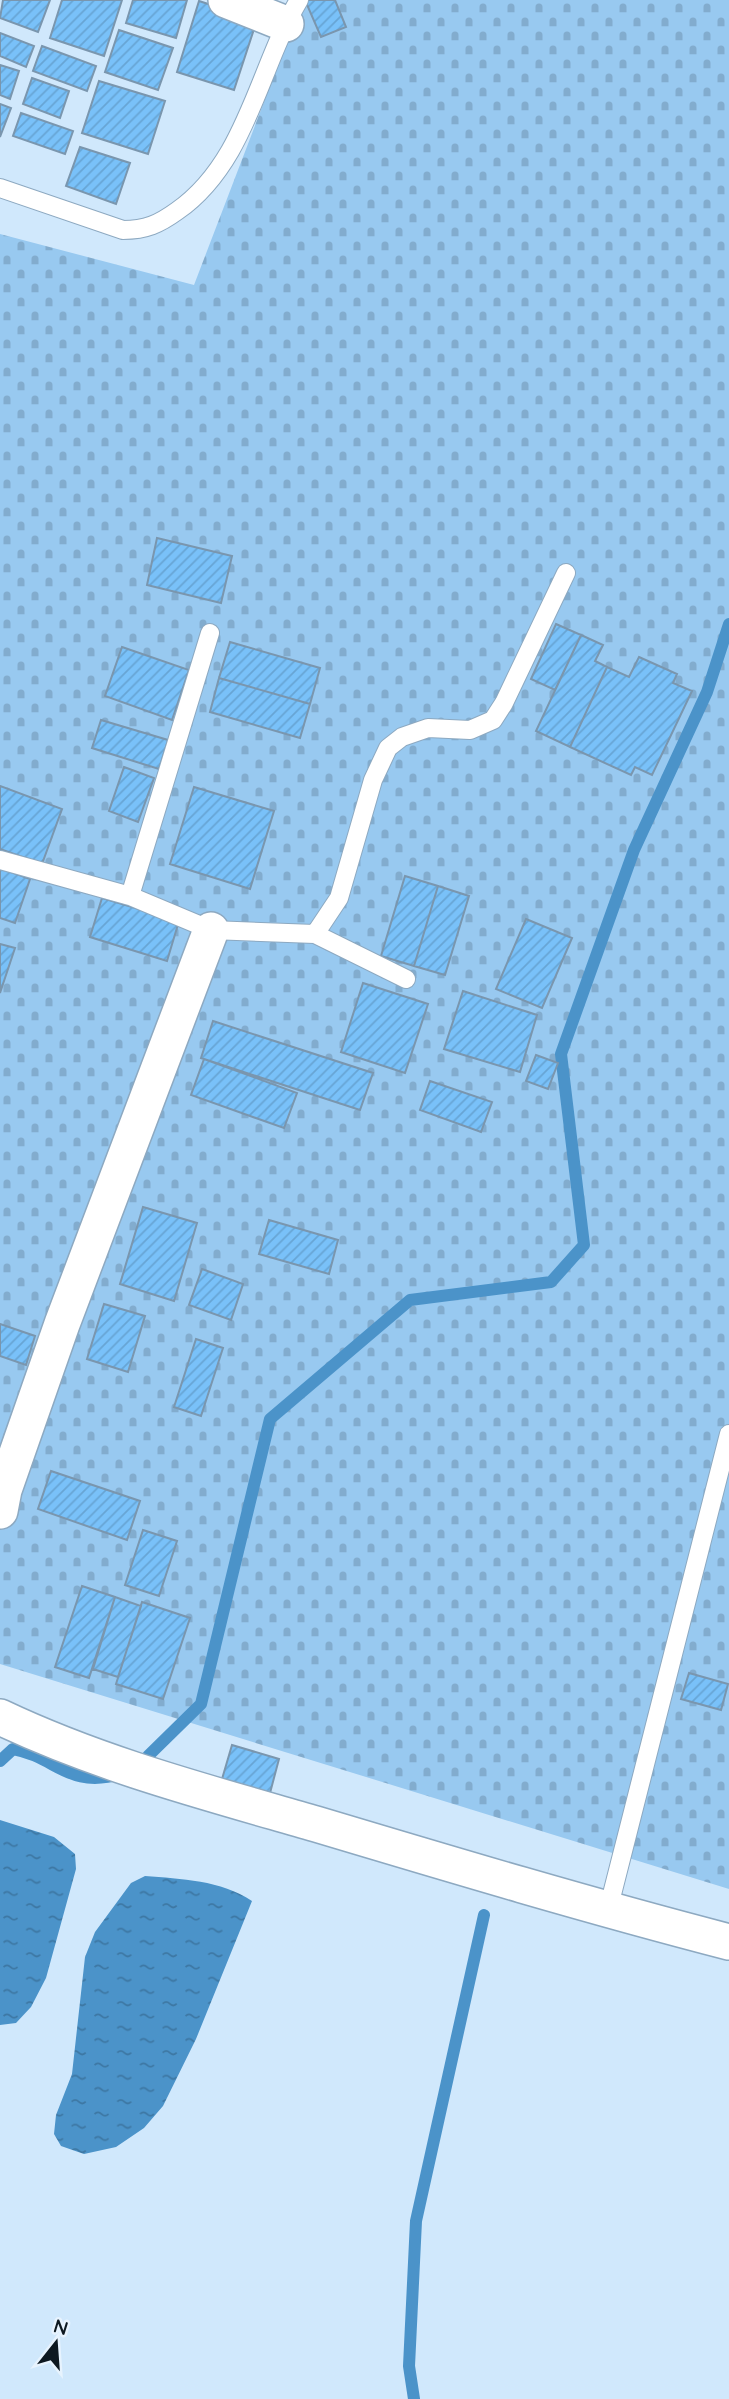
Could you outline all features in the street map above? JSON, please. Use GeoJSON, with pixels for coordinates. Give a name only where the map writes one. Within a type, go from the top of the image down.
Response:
{"type":"FeatureCollection","features":[{"type":"Feature","properties":{"kind":"street"},"geometry":{"type":"LineString","coordinates":[[226,0],[292,12]]}},
{"type":"Feature","properties":{"kind":"street"},"geometry":{"type":"LineString","coordinates":[[0,1511],[4,1490],[62,1324],[211,930]]}},
{"type":"Feature","properties":{"kind":"street"},"geometry":{"type":"LineString","coordinates":[[0,1717],[45,1738],[161,1778],[608,1910],[729,1941]]}},
{"type":"Feature","properties":{"kind":"lane"},"geometry":{"type":"LineString","coordinates":[[0,188],[123,230],[142,230],[161,223],[213,179],[244,124],[292,12]]}},
{"type":"Feature","properties":{"kind":"lane"},"geometry":{"type":"LineString","coordinates":[[315,934],[339,898],[373,780],[388,748],[402,737],[428,728],[470,730],[493,720],[566,573]]}},
{"type":"Feature","properties":{"kind":"lane"},"geometry":{"type":"LineString","coordinates":[[130,896],[210,633]]}},
{"type":"Feature","properties":{"kind":"lane"},"geometry":{"type":"LineString","coordinates":[[0,860],[130,896],[211,930],[315,934],[406,979]]}},
{"type":"Feature","properties":{"kind":"lane"},"geometry":{"type":"LineString","coordinates":[[608,1910],[729,1434]]}},
{"type":"Feature","properties":{"kind":"green space"},"geometry":{"type":"Polygon","coordinates":[[[303,0],[729,0],[729,1889],[0,1664],[0,234],[194,285],[303,0]]]}},
{"type":"Feature","properties":{"kind":"water"},"geometry":{"type":"Polygon","coordinates":[[[0,1820],[54,1837],[75,1854],[76,1869],[46,1978],[31,2007],[16,2023],[0,2025],[0,1820]]]}},
{"type":"Feature","properties":{"kind":"water"},"geometry":{"type":"Polygon","coordinates":[[[145,1876],[214,1885],[252,1901],[196,2039],[163,2106],[144,2128],[116,2147],[84,2154],[61,2146],[54,2134],[56,2115],[72,2074],[85,1957],[95,1932],[131,1883],[145,1876]]]}},
{"type":"Feature","properties":{"kind":"building"},"geometry":{"type":"Polygon","coordinates":[[[3,0],[50,0],[38,32],[0,18],[3,0]]]}},
{"type":"Feature","properties":{"kind":"building"},"geometry":{"type":"Polygon","coordinates":[[[62,0],[122,0],[104,56],[50,38],[62,0]]]}},
{"type":"Feature","properties":{"kind":"building"},"geometry":{"type":"Polygon","coordinates":[[[133,0],[187,0],[176,38],[126,23],[133,0]]]}},
{"type":"Feature","properties":{"kind":"building"},"geometry":{"type":"Polygon","coordinates":[[[305,0],[335,0],[346,27],[321,37],[305,0]]]}},
{"type":"Feature","properties":{"kind":"building"},"geometry":{"type":"Polygon","coordinates":[[[199,1],[257,20],[234,90],[177,72],[199,1]]]}},
{"type":"Feature","properties":{"kind":"building"},"geometry":{"type":"Polygon","coordinates":[[[119,30],[173,48],[158,90],[105,72],[119,30]]]}},
{"type":"Feature","properties":{"kind":"building"},"geometry":{"type":"Polygon","coordinates":[[[0,33],[34,46],[26,67],[0,56],[0,33]]]}},
{"type":"Feature","properties":{"kind":"building"},"geometry":{"type":"Polygon","coordinates":[[[42,46],[96,66],[87,91],[33,71],[42,46]]]}},
{"type":"Feature","properties":{"kind":"building"},"geometry":{"type":"Polygon","coordinates":[[[0,65],[19,71],[10,99],[0,95],[0,65]]]}},
{"type":"Feature","properties":{"kind":"building"},"geometry":{"type":"Polygon","coordinates":[[[32,78],[69,91],[60,118],[23,104],[32,78]]]}},
{"type":"Feature","properties":{"kind":"building"},"geometry":{"type":"Polygon","coordinates":[[[99,81],[165,101],[148,154],[82,133],[99,81]]]}},
{"type":"Feature","properties":{"kind":"building"},"geometry":{"type":"Polygon","coordinates":[[[0,104],[11,108],[0,137],[0,104]]]}},
{"type":"Feature","properties":{"kind":"building"},"geometry":{"type":"Polygon","coordinates":[[[21,113],[73,131],[65,154],[13,136],[21,113]]]}},
{"type":"Feature","properties":{"kind":"building"},"geometry":{"type":"Polygon","coordinates":[[[80,147],[130,163],[116,204],[66,186],[80,147]]]}},
{"type":"Feature","properties":{"kind":"building"},"geometry":{"type":"Polygon","coordinates":[[[157,538],[232,556],[221,603],[147,585],[157,538]]]}},
{"type":"Feature","properties":{"kind":"building"},"geometry":{"type":"Polygon","coordinates":[[[556,624],[581,635],[555,690],[531,679],[556,624]]]}},
{"type":"Feature","properties":{"kind":"building"},"geometry":{"type":"Polygon","coordinates":[[[581,635],[603,645],[595,661],[607,667],[570,747],[536,731],[581,635]]]}},
{"type":"Feature","properties":{"kind":"building"},"geometry":{"type":"Polygon","coordinates":[[[230,642],[320,668],[310,704],[219,678],[230,642]]]}},
{"type":"Feature","properties":{"kind":"building"},"geometry":{"type":"Polygon","coordinates":[[[122,647],[189,670],[172,720],[105,696],[122,647]]]}},
{"type":"Feature","properties":{"kind":"building"},"geometry":{"type":"Polygon","coordinates":[[[639,657],[677,674],[673,683],[692,691],[652,775],[635,767],[631,775],[570,747],[607,667],[629,677],[639,657]]]}},
{"type":"Feature","properties":{"kind":"building"},"geometry":{"type":"Polygon","coordinates":[[[219,678],[310,704],[300,738],[210,712],[219,678]]]}},
{"type":"Feature","properties":{"kind":"building"},"geometry":{"type":"Polygon","coordinates":[[[101,720],[168,740],[159,769],[92,748],[101,720]]]}},
{"type":"Feature","properties":{"kind":"building"},"geometry":{"type":"Polygon","coordinates":[[[124,767],[154,778],[138,822],[109,811],[124,767]]]}},
{"type":"Feature","properties":{"kind":"building"},"geometry":{"type":"Polygon","coordinates":[[[0,786],[62,809],[42,864],[0,849],[0,786]]]}},
{"type":"Feature","properties":{"kind":"building"},"geometry":{"type":"Polygon","coordinates":[[[194,787],[274,811],[250,889],[170,864],[194,787]]]}},
{"type":"Feature","properties":{"kind":"building"},"geometry":{"type":"Polygon","coordinates":[[[0,868],[30,879],[15,923],[0,918],[0,868]]]}},
{"type":"Feature","properties":{"kind":"building"},"geometry":{"type":"Polygon","coordinates":[[[405,876],[438,886],[414,966],[381,956],[405,876]]]}},
{"type":"Feature","properties":{"kind":"building"},"geometry":{"type":"Polygon","coordinates":[[[438,886],[469,896],[445,975],[414,966],[438,886]]]}},
{"type":"Feature","properties":{"kind":"building"},"geometry":{"type":"Polygon","coordinates":[[[102,898],[179,921],[167,961],[90,937],[102,898]]]}},
{"type":"Feature","properties":{"kind":"building"},"geometry":{"type":"Polygon","coordinates":[[[526,919],[572,938],[542,1008],[496,989],[526,919]]]}},
{"type":"Feature","properties":{"kind":"building"},"geometry":{"type":"Polygon","coordinates":[[[0,944],[15,948],[0,993],[0,944]]]}},
{"type":"Feature","properties":{"kind":"building"},"geometry":{"type":"Polygon","coordinates":[[[363,983],[428,1004],[405,1073],[341,1052],[363,983]]]}},
{"type":"Feature","properties":{"kind":"building"},"geometry":{"type":"Polygon","coordinates":[[[463,991],[537,1015],[520,1072],[444,1049],[463,991]]]}},
{"type":"Feature","properties":{"kind":"building"},"geometry":{"type":"Polygon","coordinates":[[[213,1021],[373,1073],[360,1110],[201,1058],[213,1021]]]}},
{"type":"Feature","properties":{"kind":"building"},"geometry":{"type":"Polygon","coordinates":[[[536,1055],[558,1063],[548,1089],[526,1081],[536,1055]]]}},
{"type":"Feature","properties":{"kind":"building"},"geometry":{"type":"Polygon","coordinates":[[[204,1059],[297,1093],[284,1128],[191,1095],[204,1059]]]}},
{"type":"Feature","properties":{"kind":"building"},"geometry":{"type":"Polygon","coordinates":[[[430,1081],[492,1102],[481,1132],[420,1110],[430,1081]]]}},
{"type":"Feature","properties":{"kind":"building"},"geometry":{"type":"Polygon","coordinates":[[[143,1207],[197,1223],[174,1301],[120,1284],[143,1207]]]}},
{"type":"Feature","properties":{"kind":"building"},"geometry":{"type":"Polygon","coordinates":[[[269,1220],[338,1240],[329,1274],[259,1254],[269,1220]]]}},
{"type":"Feature","properties":{"kind":"building"},"geometry":{"type":"Polygon","coordinates":[[[202,1269],[243,1284],[231,1320],[189,1305],[202,1269]]]}},
{"type":"Feature","properties":{"kind":"building"},"geometry":{"type":"Polygon","coordinates":[[[104,1304],[145,1316],[128,1372],[87,1359],[104,1304]]]}},
{"type":"Feature","properties":{"kind":"building"},"geometry":{"type":"Polygon","coordinates":[[[0,1324],[35,1336],[26,1365],[0,1356],[0,1324]]]}},
{"type":"Feature","properties":{"kind":"building"},"geometry":{"type":"Polygon","coordinates":[[[196,1339],[223,1348],[201,1416],[174,1407],[196,1339]]]}},
{"type":"Feature","properties":{"kind":"building"},"geometry":{"type":"Polygon","coordinates":[[[51,1471],[140,1501],[127,1540],[38,1509],[51,1471]]]}},
{"type":"Feature","properties":{"kind":"building"},"geometry":{"type":"Polygon","coordinates":[[[143,1530],[177,1541],[159,1596],[125,1585],[143,1530]]]}},
{"type":"Feature","properties":{"kind":"building"},"geometry":{"type":"Polygon","coordinates":[[[82,1586],[115,1597],[89,1678],[55,1667],[82,1586]]]}},
{"type":"Feature","properties":{"kind":"building"},"geometry":{"type":"Polygon","coordinates":[[[115,1597],[141,1606],[118,1677],[93,1669],[115,1597]]]}},
{"type":"Feature","properties":{"kind":"building"},"geometry":{"type":"Polygon","coordinates":[[[142,1602],[190,1618],[163,1699],[116,1684],[142,1602]]]}},
{"type":"Feature","properties":{"kind":"building"},"geometry":{"type":"Polygon","coordinates":[[[689,1673],[728,1684],[721,1710],[681,1699],[689,1673]]]}},
{"type":"Feature","properties":{"kind":"building"},"geometry":{"type":"Polygon","coordinates":[[[232,1745],[279,1759],[270,1793],[222,1779],[232,1745]]]}},
{"type":"Feature","properties":{"kind":"waterway"},"geometry":{"type":"LineString","coordinates":[[148,1756],[201,1704],[270,1419],[410,1300],[551,1282],[584,1245],[561,1054],[634,850],[707,692],[729,624]]}},
{"type":"Feature","properties":{"kind":"waterway"},"geometry":{"type":"LineString","coordinates":[[0,1761],[13,1749],[41,1758],[75,1775],[103,1778],[121,1774]]}},
{"type":"Feature","properties":{"kind":"waterway"},"geometry":{"type":"LineString","coordinates":[[414,2399],[409,2366],[416,2221],[484,1915]]}}]}
